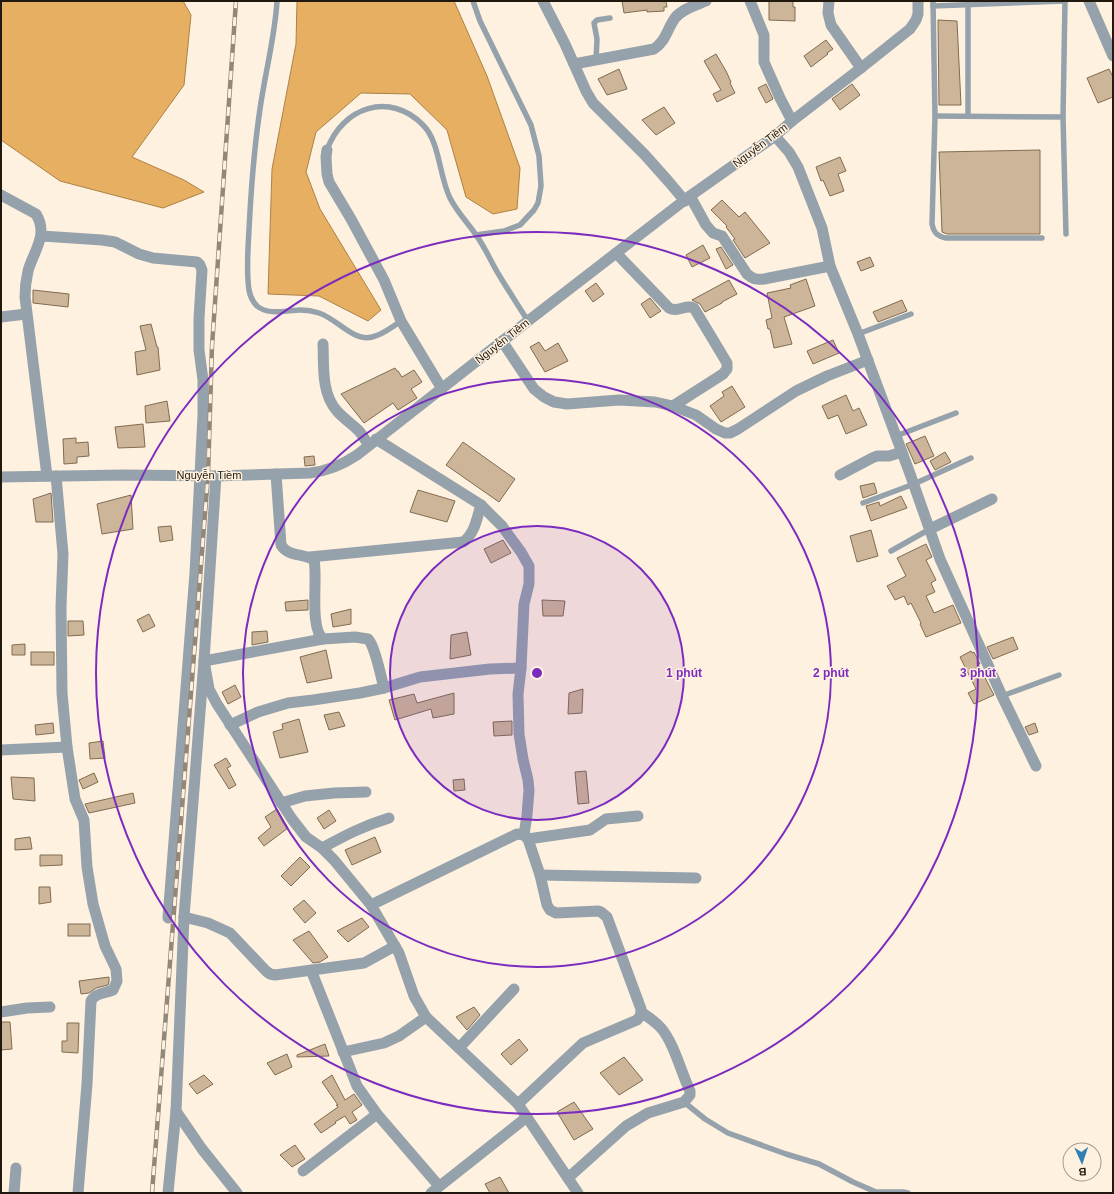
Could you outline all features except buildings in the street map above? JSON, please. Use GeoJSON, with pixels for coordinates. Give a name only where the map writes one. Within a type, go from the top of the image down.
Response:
{"type":"FeatureCollection","features":[{"type":"Feature","properties":{"kind":"street"},"geometry":{"type":"LineString","coordinates":[[543,1],[566,44],[586,92],[593,103],[687,198],[713,233],[722,236],[747,274],[756,280],[830,266]]}},
{"type":"Feature","properties":{"kind":"street"},"geometry":{"type":"LineString","coordinates":[[574,64],[654,49],[663,42],[674,19],[679,14],[706,1]]}},
{"type":"Feature","properties":{"kind":"street"},"geometry":{"type":"LineString","coordinates":[[750,1],[764,34],[764,62],[792,121]]}},
{"type":"Feature","properties":{"kind":"street"},"geometry":{"type":"LineString","coordinates":[[829,1],[828,13],[830,25],[862,68]]}},
{"type":"Feature","properties":{"kind":"street","name":"Nguyễn Tiềm"},"geometry":{"type":"LineString","coordinates":[[1,477],[216,476],[310,473],[334,468],[357,455],[687,198],[775,136],[792,121],[862,68],[910,29],[916,20],[918,1]]}},
{"type":"Feature","properties":{"kind":"street"},"geometry":{"type":"LineString","coordinates":[[1089,1],[1110,42],[1113,56]]}},
{"type":"Feature","properties":{"kind":"street"},"geometry":{"type":"LineString","coordinates":[[775,136],[789,152],[798,167],[822,228],[830,266],[868,360],[940,559],[1002,696],[1036,766]]}},
{"type":"Feature","properties":{"kind":"street"},"geometry":{"type":"LineString","coordinates":[[327,150],[327,174],[329,182],[384,280],[401,321],[442,389]]}},
{"type":"Feature","properties":{"kind":"street"},"geometry":{"type":"LineString","coordinates":[[1,195],[36,214],[39,218],[42,236],[28,271],[24,297],[63,554],[61,607],[62,685],[67,747],[76,799],[84,820],[90,888],[102,937],[116,969],[117,981],[114,990],[97,994],[93,996],[91,1001],[87,1084],[78,1193]]}},
{"type":"Feature","properties":{"kind":"street"},"geometry":{"type":"LineString","coordinates":[[42,236],[115,242],[139,254],[153,258],[197,262],[202,270],[199,350],[203,380],[203,415],[195,573],[168,918]]}},
{"type":"Feature","properties":{"kind":"street"},"geometry":{"type":"LineString","coordinates":[[616,253],[669,308],[676,310],[691,306],[694,308],[726,363],[727,369],[723,374],[673,406]]}},
{"type":"Feature","properties":{"kind":"street"},"geometry":{"type":"LineString","coordinates":[[1,317],[26,314]]}},
{"type":"Feature","properties":{"kind":"street"},"geometry":{"type":"LineString","coordinates":[[502,341],[534,389],[549,400],[567,404],[633,400],[655,402],[673,406],[696,415],[721,432],[730,433],[796,390],[868,360]]}},
{"type":"Feature","properties":{"kind":"street"},"geometry":{"type":"LineString","coordinates":[[323,344],[325,387],[330,402],[336,410],[351,425],[372,442],[481,504],[502,526],[521,552],[529,566],[529,584],[524,604],[521,668],[518,694],[519,728],[529,790],[526,837],[540,875],[547,905],[552,912],[598,911],[607,917],[641,1012],[662,1028],[690,1091],[689,1098],[684,1102],[648,1113],[626,1126],[568,1178]]}},
{"type":"Feature","properties":{"kind":"street"},"geometry":{"type":"LineString","coordinates":[[840,475],[877,456],[889,456],[902,452]]}},
{"type":"Feature","properties":{"kind":"street"},"geometry":{"type":"LineString","coordinates":[[276,474],[281,545],[287,552],[310,557],[462,542],[470,536],[473,531],[481,504]]}},
{"type":"Feature","properties":{"kind":"street"},"geometry":{"type":"LineString","coordinates":[[168,1193],[176,1111],[184,917],[204,661],[216,476]]}},
{"type":"Feature","properties":{"kind":"street"},"geometry":{"type":"LineString","coordinates":[[930,529],[992,499]]}},
{"type":"Feature","properties":{"kind":"street"},"geometry":{"type":"LineString","coordinates":[[310,557],[314,560],[315,565],[314,602],[317,624],[320,635],[323,639]]}},
{"type":"Feature","properties":{"kind":"street"},"geometry":{"type":"LineString","coordinates":[[204,661],[323,639],[355,637],[368,639],[373,650],[384,688]]}},
{"type":"Feature","properties":{"kind":"street"},"geometry":{"type":"LineString","coordinates":[[204,661],[209,689],[281,803],[306,837],[322,848],[334,860],[371,905],[395,946],[414,996],[426,1017],[518,1104],[578,1193]]}},
{"type":"Feature","properties":{"kind":"street"},"geometry":{"type":"LineString","coordinates":[[230,724],[258,712],[288,703],[384,688],[420,677],[490,669],[521,668]]}},
{"type":"Feature","properties":{"kind":"street"},"geometry":{"type":"LineString","coordinates":[[1,750],[67,747]]}},
{"type":"Feature","properties":{"kind":"street"},"geometry":{"type":"LineString","coordinates":[[281,803],[305,796],[366,792]]}},
{"type":"Feature","properties":{"kind":"street"},"geometry":{"type":"LineString","coordinates":[[371,905],[514,834],[520,834],[526,837],[590,830],[606,820],[638,816]]}},
{"type":"Feature","properties":{"kind":"street"},"geometry":{"type":"LineString","coordinates":[[322,848],[363,826],[389,818]]}},
{"type":"Feature","properties":{"kind":"street"},"geometry":{"type":"LineString","coordinates":[[540,875],[696,878]]}},
{"type":"Feature","properties":{"kind":"street"},"geometry":{"type":"LineString","coordinates":[[184,917],[208,923],[230,933],[270,974],[275,975],[364,963],[395,946]]}},
{"type":"Feature","properties":{"kind":"street"},"geometry":{"type":"LineString","coordinates":[[311,970],[357,1086],[435,1190],[527,1117]]}},
{"type":"Feature","properties":{"kind":"street"},"geometry":{"type":"LineString","coordinates":[[459,1048],[514,989]]}},
{"type":"Feature","properties":{"kind":"street"},"geometry":{"type":"LineString","coordinates":[[1,1012],[27,1008],[50,1007]]}},
{"type":"Feature","properties":{"kind":"street"},"geometry":{"type":"LineString","coordinates":[[518,1104],[583,1043],[637,1020],[641,1012]]}},
{"type":"Feature","properties":{"kind":"street"},"geometry":{"type":"LineString","coordinates":[[343,1052],[384,1043],[399,1036],[426,1017]]}},
{"type":"Feature","properties":{"kind":"street"},"geometry":{"type":"LineString","coordinates":[[176,1111],[202,1149],[237,1193]]}},
{"type":"Feature","properties":{"kind":"street"},"geometry":{"type":"LineString","coordinates":[[303,1171],[377,1114]]}},
{"type":"Feature","properties":{"kind":"street"},"geometry":{"type":"LineString","coordinates":[[14,1193],[16,1168]]}},
{"type":"Feature","properties":{"kind":"lane"},"geometry":{"type":"LineString","coordinates":[[277,1],[276,22],[260,109],[251,185],[247,268],[251,298],[261,309],[269,311],[301,310],[321,314],[337,322],[353,335],[360,337],[370,338],[377,336],[401,321]]}},
{"type":"Feature","properties":{"kind":"lane"},"geometry":{"type":"LineString","coordinates":[[473,1],[480,21],[531,125],[539,156],[542,186],[538,203],[534,210],[520,225],[504,231],[476,235]]}},
{"type":"Feature","properties":{"kind":"lane"},"geometry":{"type":"LineString","coordinates":[[1042,238],[946,238],[940,237],[933,231],[935,116],[933,4],[968,5],[1065,1],[1063,117],[1066,234]]}},
{"type":"Feature","properties":{"kind":"lane"},"geometry":{"type":"LineString","coordinates":[[968,5],[968,116]]}},
{"type":"Feature","properties":{"kind":"lane"},"geometry":{"type":"LineString","coordinates":[[596,60],[597,39],[594,23],[597,20],[610,18]]}},
{"type":"Feature","properties":{"kind":"lane"},"geometry":{"type":"LineString","coordinates":[[327,150],[333,136],[342,124],[354,114],[363,110],[372,107],[388,107],[404,111],[413,116],[423,125],[431,137],[442,179],[450,198],[461,217],[476,235],[528,321]]}},
{"type":"Feature","properties":{"kind":"lane"},"geometry":{"type":"LineString","coordinates":[[935,116],[1063,117]]}},
{"type":"Feature","properties":{"kind":"lane"},"geometry":{"type":"LineString","coordinates":[[858,334],[911,314]]}},
{"type":"Feature","properties":{"kind":"lane"},"geometry":{"type":"LineString","coordinates":[[896,436],[956,413]]}},
{"type":"Feature","properties":{"kind":"lane"},"geometry":{"type":"LineString","coordinates":[[862,503],[914,484],[971,458]]}},
{"type":"Feature","properties":{"kind":"lane"},"geometry":{"type":"LineString","coordinates":[[891,551],[930,529]]}},
{"type":"Feature","properties":{"kind":"lane"},"geometry":{"type":"LineString","coordinates":[[1002,696],[1059,675]]}},
{"type":"Feature","properties":{"kind":"lane"},"geometry":{"type":"LineString","coordinates":[[684,1102],[705,1119],[728,1133],[819,1164],[852,1182],[876,1192],[908,1193]]}},
{"type":"Feature","properties":{"kind":"shaded area"},"geometry":{"type":"Polygon","coordinates":[[[1,1],[183,1],[191,15],[184,85],[132,157],[184,180],[204,192],[163,208],[60,181],[1,140],[1,1]]]}},
{"type":"Feature","properties":{"kind":"shaded area"},"geometry":{"type":"Polygon","coordinates":[[[297,1],[454,1],[487,76],[520,168],[517,209],[493,214],[466,197],[447,130],[410,94],[361,93],[316,132],[306,172],[320,209],[381,310],[368,321],[319,296],[268,294],[272,169],[296,44],[297,1]]]}},
{"type":"Feature","properties":{"kind":"railway"},"geometry":{"type":"LineString","coordinates":[[152,1193],[208,475],[212,346],[236,1]]}}]}
